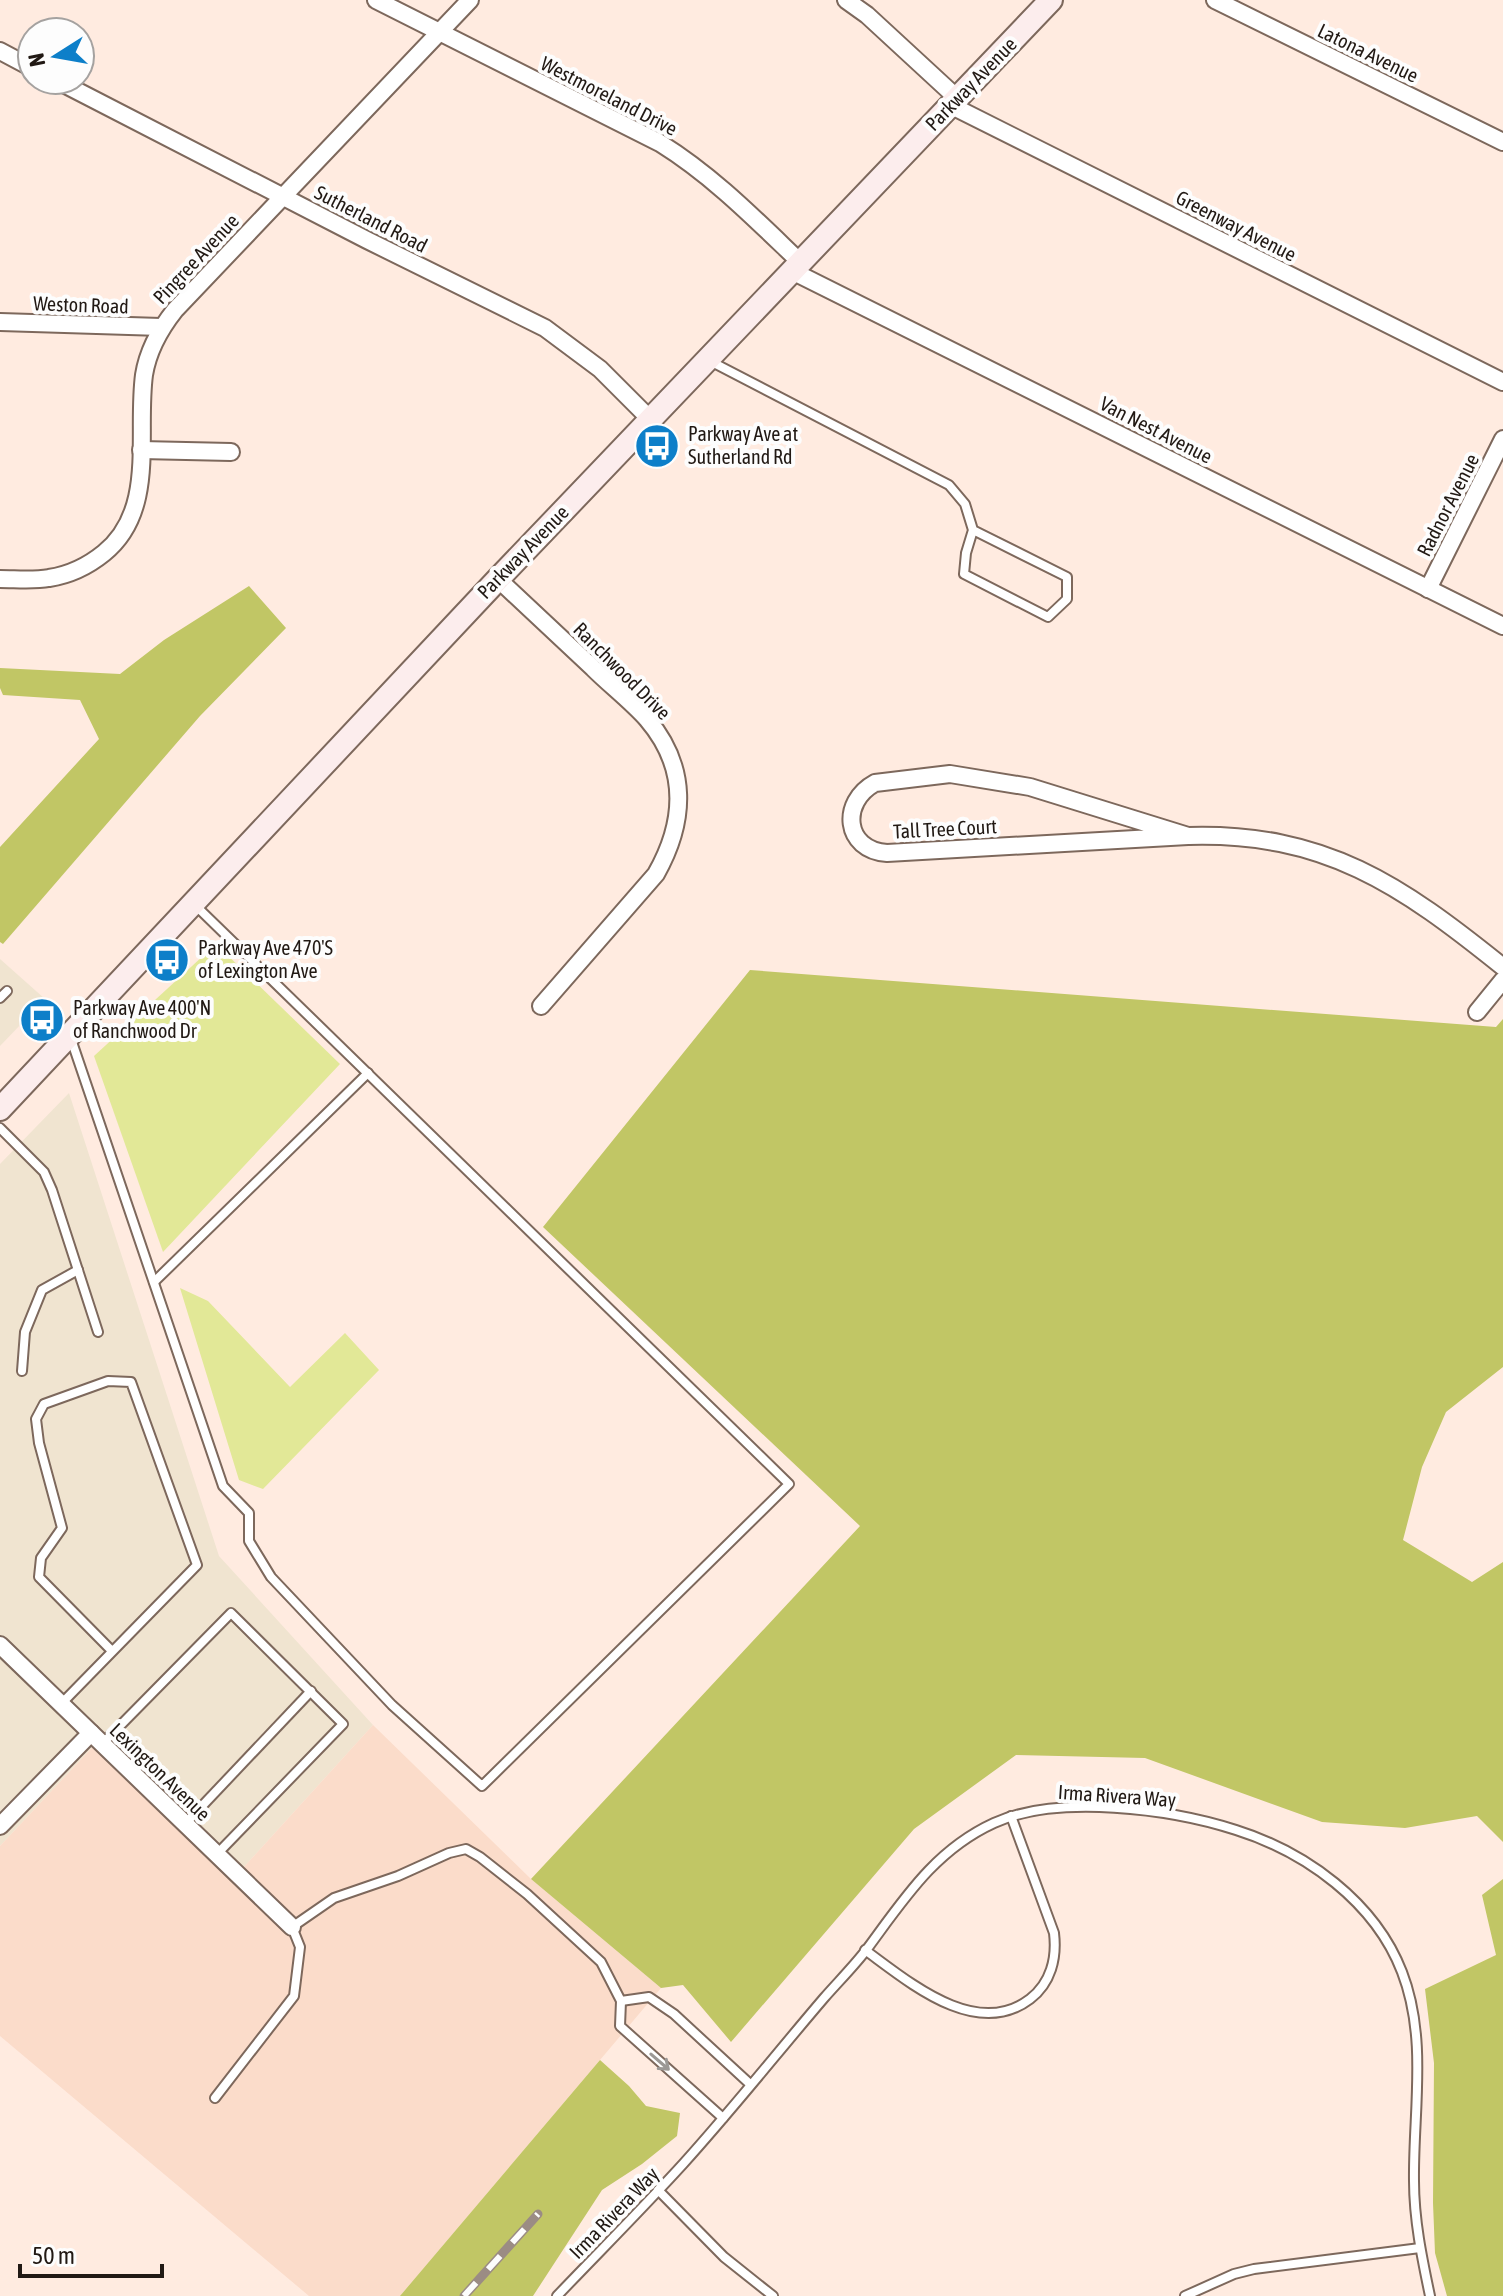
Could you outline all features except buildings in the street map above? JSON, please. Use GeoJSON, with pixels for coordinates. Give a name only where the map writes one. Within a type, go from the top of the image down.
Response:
{"type":"FeatureCollection","features":[{"type":"Feature","properties":{"kind":"main road","name":"Parkway Avenue"},"geometry":{"type":"LineString","coordinates":[[0,1109],[498,579],[1051,0]]}},
{"type":"Feature","properties":{"kind":"street","name":"Westmoreland Drive"},"geometry":{"type":"LineString","coordinates":[[376,0],[685,159],[719,184],[796,267]]}},
{"type":"Feature","properties":{"kind":"street","name":"Pingree Avenue"},"geometry":{"type":"LineString","coordinates":[[0,579],[48,579],[71,573],[93,562],[124,531],[139,491],[144,375],[161,327],[470,0]]}},
{"type":"Feature","properties":{"kind":"street","name":"Greenway Avenue"},"geometry":{"type":"LineString","coordinates":[[846,0],[867,15],[954,101],[1503,382]]}},
{"type":"Feature","properties":{"kind":"street","name":"Latona Avenue"},"geometry":{"type":"LineString","coordinates":[[1215,0],[1503,142]]}},
{"type":"Feature","properties":{"kind":"street","name":"Sutherland Road"},"geometry":{"type":"LineString","coordinates":[[87,96],[545,328],[600,369],[650,419]]}},
{"type":"Feature","properties":{"kind":"street","name":"Van Nest Avenue"},"geometry":{"type":"LineString","coordinates":[[796,267],[1503,626]]}},
{"type":"Feature","properties":{"kind":"street","name":"Weston Road"},"geometry":{"type":"LineString","coordinates":[[0,322],[161,327]]}},
{"type":"Feature","properties":{"kind":"street","name":"Radnor Avenue"},"geometry":{"type":"LineString","coordinates":[[1428,589],[1503,439]]}},
{"type":"Feature","properties":{"kind":"street"},"geometry":{"type":"LineString","coordinates":[[141,450],[231,452]]}},
{"type":"Feature","properties":{"kind":"street","name":"Ranchwood Drive"},"geometry":{"type":"LineString","coordinates":[[498,579],[645,717],[669,755],[677,780],[679,807],[675,831],[668,853],[656,874],[541,1006]]}},
{"type":"Feature","properties":{"kind":"street","name":"Tall Tree Court"},"geometry":{"type":"LineString","coordinates":[[1188,836],[1030,787],[950,774],[875,783],[864,789],[855,800],[851,825],[857,838],[866,847],[878,852],[1188,836],[1253,837],[1288,843],[1327,854],[1365,870],[1438,915],[1503,967]]}},
{"type":"Feature","properties":{"kind":"street"},"geometry":{"type":"LineString","coordinates":[[1477,1012],[1503,980]]}},
{"type":"Feature","properties":{"kind":"street","name":"Lexington Avenue"},"geometry":{"type":"LineString","coordinates":[[0,1645],[292,1927]]}},
{"type":"Feature","properties":{"kind":"street"},"geometry":{"type":"LineString","coordinates":[[0,1826],[96,1738]]}},
{"type":"Feature","properties":{"kind":"lane"},"geometry":{"type":"LineString","coordinates":[[707,360],[949,485],[965,504],[973,530],[964,574],[1048,617],[1067,599],[1067,577],[973,530]]}},
{"type":"Feature","properties":{"kind":"lane"},"geometry":{"type":"LineString","coordinates":[[69,1034],[223,1486],[249,1513],[249,1541],[271,1577],[392,1705],[482,1786],[789,1484],[193,903]]}},
{"type":"Feature","properties":{"kind":"lane"},"geometry":{"type":"LineString","coordinates":[[154,1282],[368,1073]]}},
{"type":"Feature","properties":{"kind":"lane"},"geometry":{"type":"LineString","coordinates":[[0,1128],[44,1172],[98,1332]]}},
{"type":"Feature","properties":{"kind":"lane"},"geometry":{"type":"LineString","coordinates":[[22,1371],[25,1332],[42,1290],[78,1270]]}},
{"type":"Feature","properties":{"kind":"lane"},"geometry":{"type":"LineString","coordinates":[[61,1704],[197,1565],[131,1382],[108,1381],[44,1404],[36,1419],[39,1443],[62,1528],[41,1558],[39,1577],[112,1651]]}},
{"type":"Feature","properties":{"kind":"lane"},"geometry":{"type":"LineString","coordinates":[[96,1738],[231,1613],[343,1724],[217,1854]]}},
{"type":"Feature","properties":{"kind":"lane"},"geometry":{"type":"LineString","coordinates":[[185,1824],[311,1691]]}},
{"type":"Feature","properties":{"kind":"lane","name":"Irma Rivera Way"},"geometry":{"type":"LineString","coordinates":[[557,2296],[723,2118],[865,1950],[912,1886],[946,1852],[968,1837],[1011,1816],[1044,1808],[1087,1806],[1206,1820],[1276,1846],[1305,1861],[1336,1883],[1386,1942],[1401,1969],[1411,2000],[1417,2079],[1414,2181],[1420,2248],[1430,2296]]}},
{"type":"Feature","properties":{"kind":"lane"},"geometry":{"type":"LineString","coordinates":[[865,1950],[924,1992],[966,2009],[1001,2012],[1021,2006],[1038,1993],[1051,1972],[1056,1950],[1054,1933],[1011,1816]]}},
{"type":"Feature","properties":{"kind":"lane"},"geometry":{"type":"LineString","coordinates":[[215,2098],[294,1996],[300,1947],[292,1927],[334,1898],[466,1849],[527,1894],[601,1962],[621,2001],[620,2026],[723,2118]]}},
{"type":"Feature","properties":{"kind":"lane"},"geometry":{"type":"LineString","coordinates":[[621,2001],[649,1997],[674,2014],[750,2084]]}},
{"type":"Feature","properties":{"kind":"lane"},"geometry":{"type":"LineString","coordinates":[[658,2190],[724,2257],[773,2296]]}},
{"type":"Feature","properties":{"kind":"lane"},"geometry":{"type":"LineString","coordinates":[[1185,2296],[1234,2274],[1254,2269],[1420,2248]]}},
{"type":"Feature","properties":{"kind":"shaded area"},"geometry":{"type":"Polygon","coordinates":[[[0,959],[45,999],[0,1046],[0,959]]]}},
{"type":"Feature","properties":{"kind":"shaded area"},"geometry":{"type":"Polygon","coordinates":[[[69,1093],[219,1556],[373,1725],[243,1868],[103,1736],[0,1846],[0,1164],[69,1093]]]}},
{"type":"Feature","properties":{"kind":"shaded area"},"geometry":{"type":"Polygon","coordinates":[[[373,1725],[531,1879],[661,1988],[400,2296],[309,2296],[0,2036],[0,1846],[103,1736],[243,1868],[373,1725]]]}},
{"type":"Feature","properties":{"kind":"green space"},"geometry":{"type":"Polygon","coordinates":[[[249,586],[286,628],[200,716],[3,944],[0,942],[0,847],[99,739],[80,700],[3,695],[0,668],[120,674],[164,640],[249,586]]]}},
{"type":"Feature","properties":{"kind":"green space"},"geometry":{"type":"Polygon","coordinates":[[[216,944],[340,1064],[163,1252],[94,1056],[216,944]]]}},
{"type":"Feature","properties":{"kind":"green space"},"geometry":{"type":"Polygon","coordinates":[[[750,970],[1496,1027],[1503,1019],[1503,1367],[1446,1412],[1422,1467],[1403,1540],[1472,1582],[1503,1562],[1503,1842],[1477,1816],[1405,1828],[1322,1822],[1145,1758],[1016,1755],[914,1829],[731,2042],[683,1985],[661,1988],[531,1879],[860,1526],[543,1227],[750,970]]]}},
{"type":"Feature","properties":{"kind":"green space"},"geometry":{"type":"Polygon","coordinates":[[[180,1288],[208,1301],[290,1387],[345,1333],[379,1370],[263,1489],[239,1480],[180,1288]]]}},
{"type":"Feature","properties":{"kind":"green space"},"geometry":{"type":"Polygon","coordinates":[[[1503,1879],[1503,2296],[1447,2296],[1435,2253],[1434,2063],[1425,1989],[1496,1955],[1482,1895],[1503,1879]]]}},
{"type":"Feature","properties":{"kind":"green space"},"geometry":{"type":"Polygon","coordinates":[[[600,2060],[646,2106],[680,2113],[677,2136],[602,2190],[533,2296],[400,2296],[600,2060]]]}},
{"type":"Feature","properties":{"kind":"railway"},"geometry":{"type":"LineString","coordinates":[[464,2296],[538,2214]]}},
{"type":"Feature","properties":{"kind":"place","name":"Parkway Ave at Sutherland Rd"},"geometry":{"type":"Point","coordinates":[657,446]}},
{"type":"Feature","properties":{"kind":"place","name":"Parkway Ave 470'S of Lexington Ave"},"geometry":{"type":"Point","coordinates":[167,960]}},
{"type":"Feature","properties":{"kind":"place","name":"Parkway Ave 400'N of Ranchwood Dr"},"geometry":{"type":"Point","coordinates":[42,1020]}}]}
